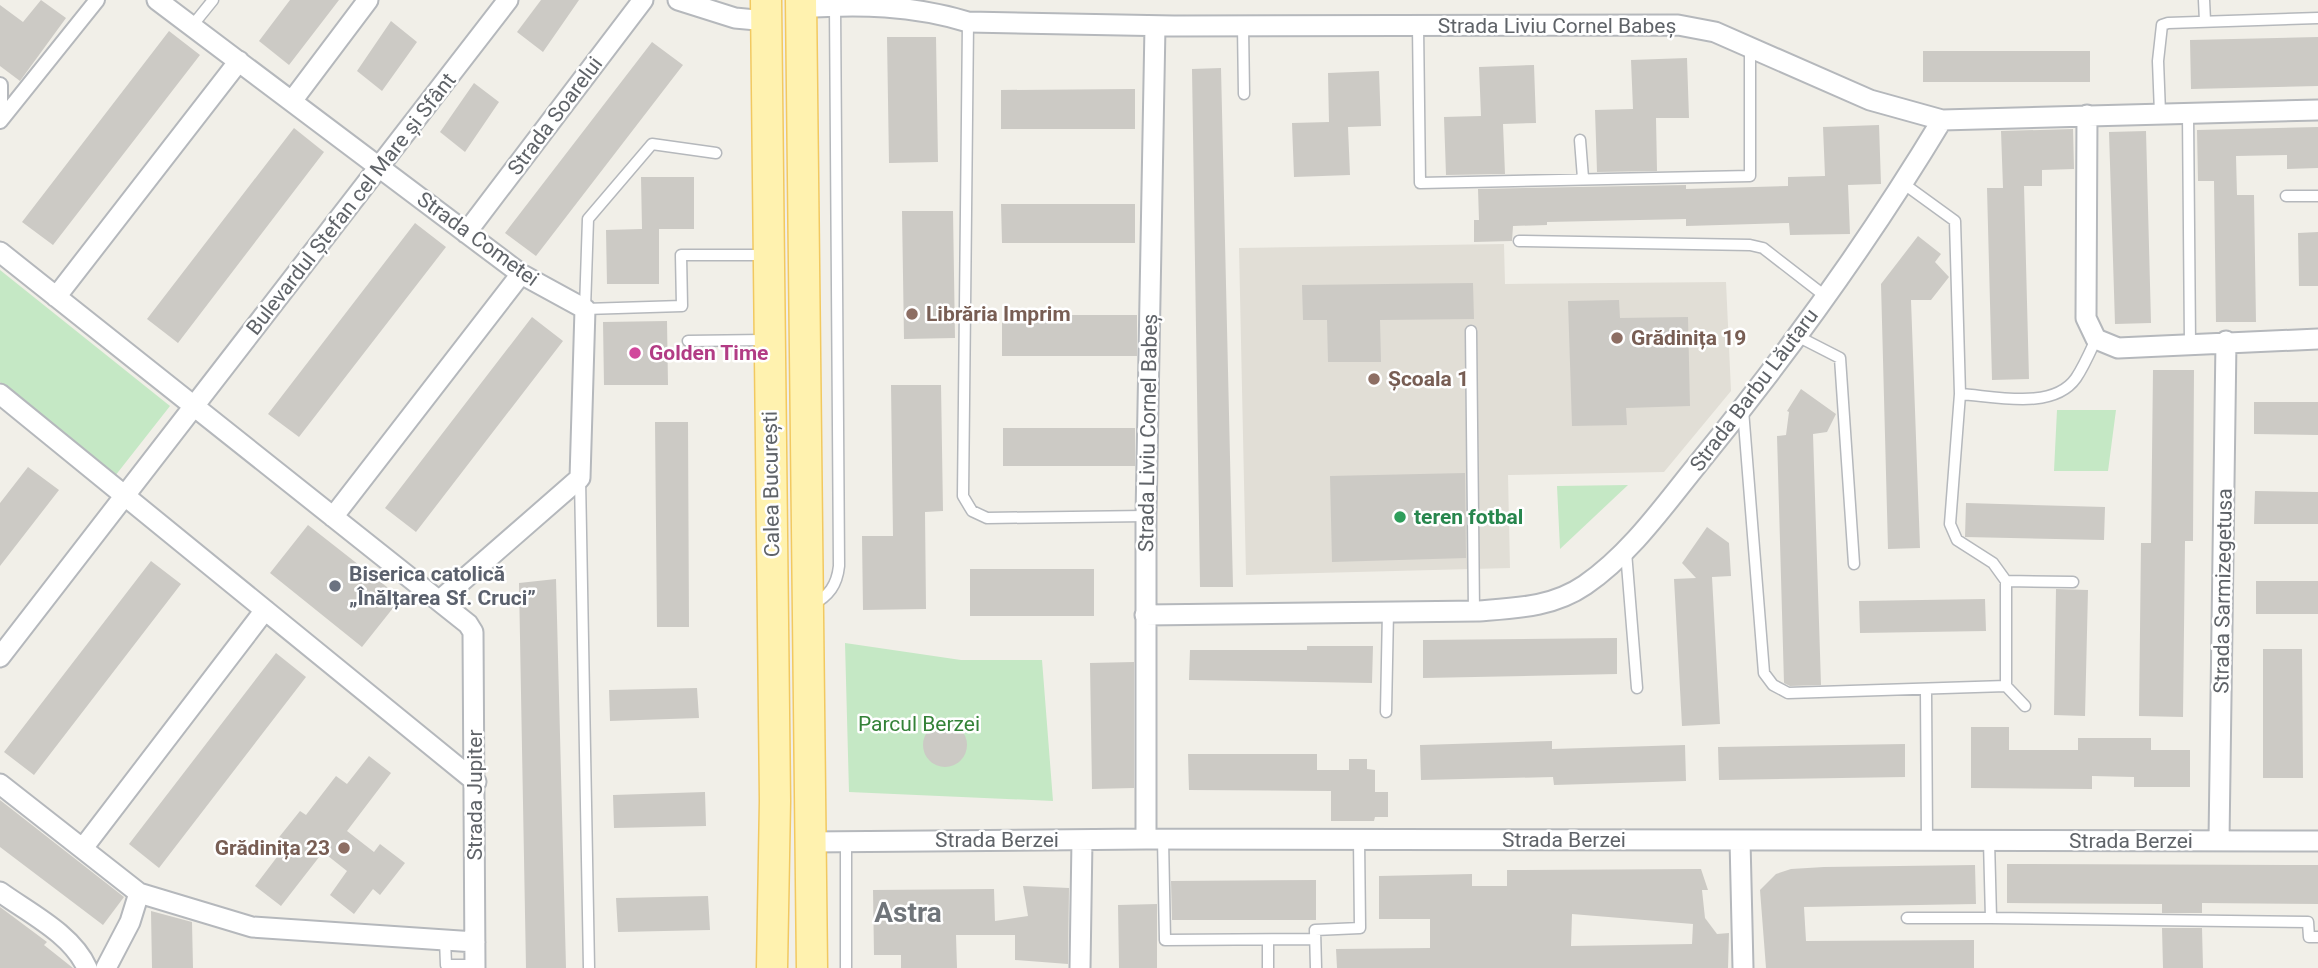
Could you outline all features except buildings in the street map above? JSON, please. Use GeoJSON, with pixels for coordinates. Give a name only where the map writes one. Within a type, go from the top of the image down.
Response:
{"type":"FeatureCollection","features":[{"type":"Feature","properties":{"kind":"main road","name":"Calea București"},"geometry":{"type":"LineString","coordinates":[[801,4],[812,968]]}},
{"type":"Feature","properties":{"kind":"main road","name":"Calea București"},"geometry":{"type":"LineString","coordinates":[[766,10],[775,801],[772,968]]}},
{"type":"Feature","properties":{"kind":"street"},"geometry":{"type":"LineString","coordinates":[[0,121],[97,0]]}},
{"type":"Feature","properties":{"kind":"street","name":"Strada Cometei"},"geometry":{"type":"LineString","coordinates":[[158,0],[521,274],[585,309]]}},
{"type":"Feature","properties":{"kind":"street"},"geometry":{"type":"LineString","coordinates":[[292,101],[368,0]]}},
{"type":"Feature","properties":{"kind":"street","name":"Bulevardul Ștefan cel Mare și Sfânt"},"geometry":{"type":"LineString","coordinates":[[0,657],[508,0]]}},
{"type":"Feature","properties":{"kind":"street","name":"Strada Soarelui"},"geometry":{"type":"LineString","coordinates":[[467,233],[643,0]]}},
{"type":"Feature","properties":{"kind":"street"},"geometry":{"type":"LineString","coordinates":[[678,0],[735,18],[766,10]]}},
{"type":"Feature","properties":{"kind":"street","name":"Strada Liviu Cornel Babeș"},"geometry":{"type":"LineString","coordinates":[[801,4],[905,7],[968,22],[1155,26],[1678,25],[1715,32],[1870,100],[1942,120]]}},
{"type":"Feature","properties":{"kind":"street","name":"Strada Liviu Cornel Babeș"},"geometry":{"type":"LineString","coordinates":[[1154,839],[1145,615],[1155,26]]}},
{"type":"Feature","properties":{"kind":"street"},"geometry":{"type":"LineString","coordinates":[[56,297],[239,61]]}},
{"type":"Feature","properties":{"kind":"street"},"geometry":{"type":"LineString","coordinates":[[0,85],[0,106]]}},
{"type":"Feature","properties":{"kind":"street"},"geometry":{"type":"LineString","coordinates":[[1942,120],[2318,110]]}},
{"type":"Feature","properties":{"kind":"street"},"geometry":{"type":"LineString","coordinates":[[2087,115],[2086,318],[2096,339],[2118,348],[2226,341],[2318,339]]}},
{"type":"Feature","properties":{"kind":"street","name":"Strada Barbu Lăutaru"},"geometry":{"type":"LineString","coordinates":[[1145,615],[1474,611],[1527,607],[1558,601],[1586,585],[1626,551],[1743,408],[1904,184],[1942,120]]}},
{"type":"Feature","properties":{"kind":"street"},"geometry":{"type":"LineString","coordinates":[[0,252],[439,601],[580,478],[585,309]]}},
{"type":"Feature","properties":{"kind":"street"},"geometry":{"type":"LineString","coordinates":[[332,517],[521,274]]}},
{"type":"Feature","properties":{"kind":"street","name":"Strada Sarmizegetusa"},"geometry":{"type":"LineString","coordinates":[[2219,841],[2226,341]]}},
{"type":"Feature","properties":{"kind":"street"},"geometry":{"type":"LineString","coordinates":[[0,394],[476,782]]}},
{"type":"Feature","properties":{"kind":"street","name":"Strada Jupiter"},"geometry":{"type":"LineString","coordinates":[[439,601],[468,624],[473,632],[476,782],[475,967]]}},
{"type":"Feature","properties":{"kind":"street"},"geometry":{"type":"LineString","coordinates":[[83,848],[265,610]]}},
{"type":"Feature","properties":{"kind":"street"},"geometry":{"type":"LineString","coordinates":[[0,784],[139,893],[253,928],[445,938],[475,942]]}},
{"type":"Feature","properties":{"kind":"street","name":"Strada Berzei"},"geometry":{"type":"LineString","coordinates":[[809,842],[1154,839],[2318,841]]}},
{"type":"Feature","properties":{"kind":"street"},"geometry":{"type":"LineString","coordinates":[[1080,968],[1082,840]]}},
{"type":"Feature","properties":{"kind":"street"},"geometry":{"type":"LineString","coordinates":[[1740,840],[1743,968]]}},
{"type":"Feature","properties":{"kind":"street"},"geometry":{"type":"LineString","coordinates":[[0,892],[62,937],[79,953],[87,968]]}},
{"type":"Feature","properties":{"kind":"street"},"geometry":{"type":"LineString","coordinates":[[106,968],[130,922],[139,893]]}},
{"type":"Feature","properties":{"kind":"lane"},"geometry":{"type":"LineString","coordinates":[[192,26],[213,0]]}},
{"type":"Feature","properties":{"kind":"lane"},"geometry":{"type":"LineString","coordinates":[[2204,0],[2205,21]]}},
{"type":"Feature","properties":{"kind":"lane"},"geometry":{"type":"LineString","coordinates":[[809,607],[830,592],[838,577],[839,566],[835,3]]}},
{"type":"Feature","properties":{"kind":"lane"},"geometry":{"type":"LineString","coordinates":[[2160,113],[2158,61],[2162,25],[2318,18]]}},
{"type":"Feature","properties":{"kind":"lane"},"geometry":{"type":"LineString","coordinates":[[968,22],[963,496],[972,511],[987,519],[1146,516]]}},
{"type":"Feature","properties":{"kind":"lane"},"geometry":{"type":"LineString","coordinates":[[1243,26],[1244,94]]}},
{"type":"Feature","properties":{"kind":"lane"},"geometry":{"type":"LineString","coordinates":[[1418,26],[1420,183],[1750,176],[1750,47]]}},
{"type":"Feature","properties":{"kind":"lane"},"geometry":{"type":"LineString","coordinates":[[2188,113],[2190,344]]}},
{"type":"Feature","properties":{"kind":"lane"},"geometry":{"type":"LineString","coordinates":[[1580,140],[1583,178]]}},
{"type":"Feature","properties":{"kind":"lane"},"geometry":{"type":"LineString","coordinates":[[716,153],[652,144],[587,219],[585,309],[682,306],[681,255],[767,254]]}},
{"type":"Feature","properties":{"kind":"lane"},"geometry":{"type":"LineString","coordinates":[[1904,184],[1955,221],[1960,394],[1950,524],[1957,540],[1993,563],[2006,581],[2006,686],[2025,706]]}},
{"type":"Feature","properties":{"kind":"lane"},"geometry":{"type":"LineString","coordinates":[[2286,197],[2318,196]]}},
{"type":"Feature","properties":{"kind":"lane"},"geometry":{"type":"LineString","coordinates":[[1519,241],[1750,245],[1763,248],[1825,296]]}},
{"type":"Feature","properties":{"kind":"lane"},"geometry":{"type":"LineString","coordinates":[[1471,331],[1474,611]]}},
{"type":"Feature","properties":{"kind":"lane"},"geometry":{"type":"LineString","coordinates":[[1797,336],[1840,358],[1854,564]]}},
{"type":"Feature","properties":{"kind":"lane"},"geometry":{"type":"LineString","coordinates":[[1960,394],[2026,398],[2057,396],[2075,380],[2096,339]]}},
{"type":"Feature","properties":{"kind":"lane"},"geometry":{"type":"LineString","coordinates":[[688,341],[769,340]]}},
{"type":"Feature","properties":{"kind":"lane"},"geometry":{"type":"LineString","coordinates":[[1743,408],[1764,673],[1773,685],[1788,692],[1926,691],[2006,686]]}},
{"type":"Feature","properties":{"kind":"lane"},"geometry":{"type":"LineString","coordinates":[[580,478],[589,968]]}},
{"type":"Feature","properties":{"kind":"lane"},"geometry":{"type":"LineString","coordinates":[[1626,551],[1637,688]]}},
{"type":"Feature","properties":{"kind":"lane"},"geometry":{"type":"LineString","coordinates":[[2006,581],[2073,582]]}},
{"type":"Feature","properties":{"kind":"lane"},"geometry":{"type":"LineString","coordinates":[[1386,712],[1388,610]]}},
{"type":"Feature","properties":{"kind":"lane"},"geometry":{"type":"LineString","coordinates":[[1926,691],[1927,841]]}},
{"type":"Feature","properties":{"kind":"lane"},"geometry":{"type":"LineString","coordinates":[[1154,839],[1165,940],[1315,939]]}},
{"type":"Feature","properties":{"kind":"lane"},"geometry":{"type":"LineString","coordinates":[[1316,968],[1315,930],[1360,928],[1359,839]]}},
{"type":"Feature","properties":{"kind":"lane"},"geometry":{"type":"LineString","coordinates":[[1989,841],[1992,918]]}},
{"type":"Feature","properties":{"kind":"lane"},"geometry":{"type":"LineString","coordinates":[[846,842],[846,968]]}},
{"type":"Feature","properties":{"kind":"lane"},"geometry":{"type":"LineString","coordinates":[[1907,918],[2308,922],[2309,937],[2318,937]]}},
{"type":"Feature","properties":{"kind":"lane"},"geometry":{"type":"LineString","coordinates":[[445,938],[446,965],[475,967]]}},
{"type":"Feature","properties":{"kind":"lane"},"geometry":{"type":"LineString","coordinates":[[1268,940],[1268,968]]}},
{"type":"Feature","properties":{"kind":"shaded area","name":"Școala 1"},"geometry":{"type":"Polygon","coordinates":[[[1504,244],[1505,284],[1726,282],[1731,391],[1664,472],[1508,475],[1510,568],[1246,575],[1239,248],[1504,244]]]}},
{"type":"Feature","properties":{"kind":"green space"},"geometry":{"type":"Polygon","coordinates":[[[0,270],[170,406],[115,476],[0,382],[0,270]]]}},
{"type":"Feature","properties":{"kind":"green space"},"geometry":{"type":"Polygon","coordinates":[[[2057,410],[2116,410],[2108,471],[2054,471],[2057,410]]]}},
{"type":"Feature","properties":{"kind":"green space"},"geometry":{"type":"Polygon","coordinates":[[[1628,485],[1560,549],[1557,486],[1628,485]]]}},
{"type":"Feature","properties":{"kind":"green space","name":"Parcul Berzei"},"geometry":{"type":"Polygon","coordinates":[[[845,643],[961,660],[1042,660],[1053,801],[849,792],[845,643]]]}},
{"type":"Feature","properties":{"kind":"place","name":"Librăria Imprim"},"geometry":{"type":"Point","coordinates":[912,314]}},
{"type":"Feature","properties":{"kind":"place","name":"Grădinița 19"},"geometry":{"type":"Point","coordinates":[1617,338]}},
{"type":"Feature","properties":{"kind":"place","name":"Golden Time"},"geometry":{"type":"Point","coordinates":[635,353]}},
{"type":"Feature","properties":{"kind":"place","name":"Școala 1"},"geometry":{"type":"Point","coordinates":[1374,379]}},
{"type":"Feature","properties":{"kind":"place","name":"teren fotbal"},"geometry":{"type":"Point","coordinates":[1400,517]}},
{"type":"Feature","properties":{"kind":"place","name":"Biserica catolică „Înălțarea Sf. Cruci”"},"geometry":{"type":"Point","coordinates":[335,586]}},
{"type":"Feature","properties":{"kind":"place","name":"Grădinița 23"},"geometry":{"type":"Point","coordinates":[344,848]}},
{"type":"Feature","properties":{"kind":"district","name":"Astra"},"geometry":{"type":"Point","coordinates":[908,912]}}]}
